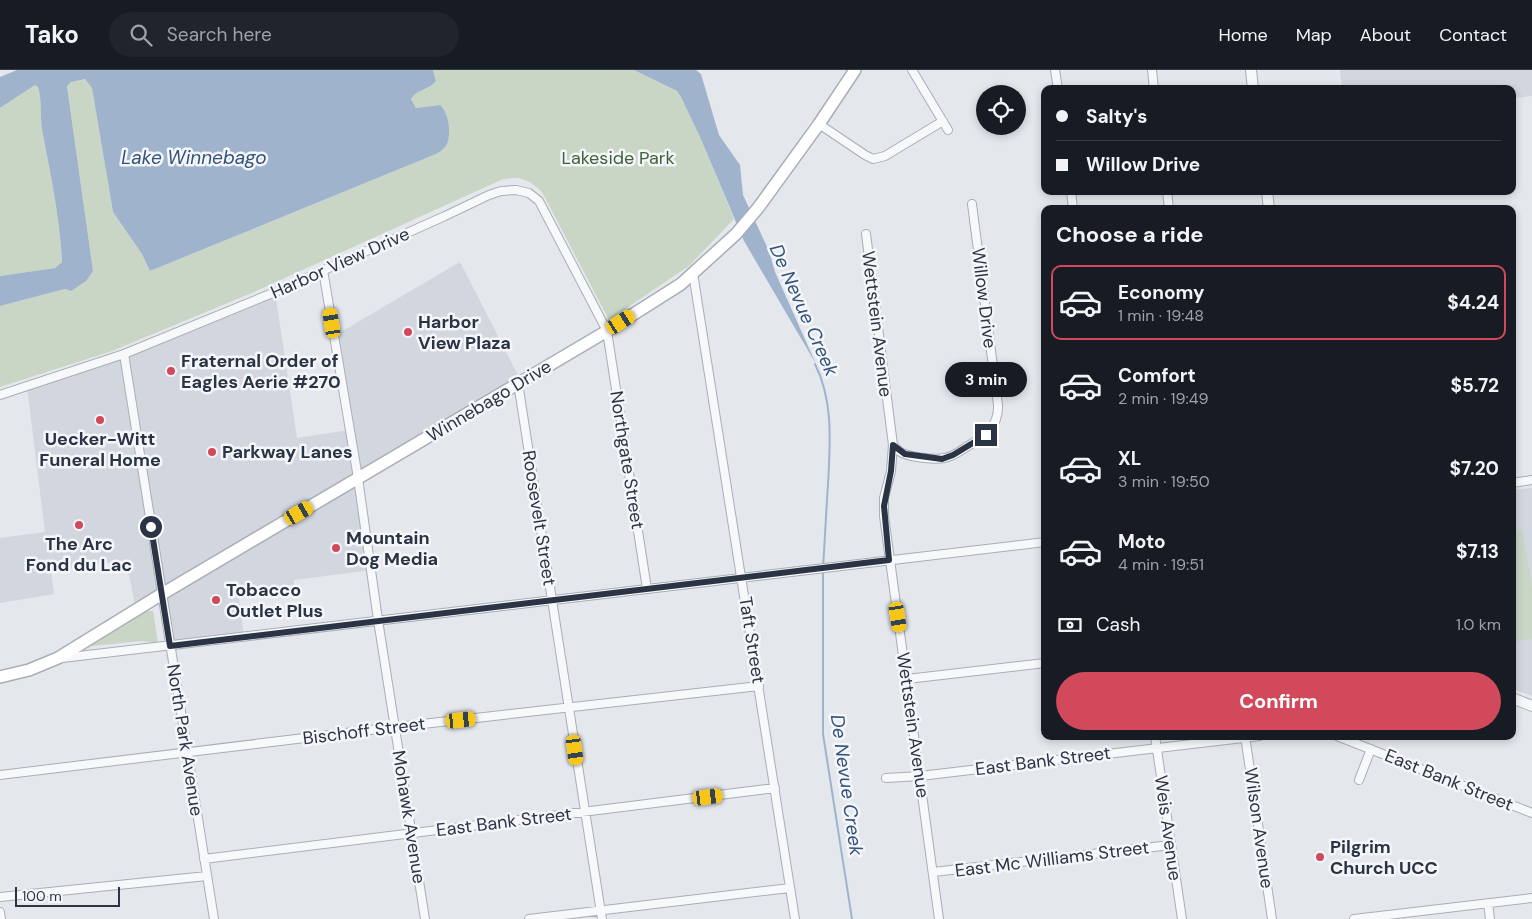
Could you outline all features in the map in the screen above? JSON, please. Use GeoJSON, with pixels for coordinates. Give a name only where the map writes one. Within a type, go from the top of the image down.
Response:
{"type":"FeatureCollection","features":[{"type":"Feature","properties":{"kind":"main road","name":"Winnebago Drive"},"geometry":{"type":"LineString","coordinates":[[0,677],[29,670],[58,658],[162,594],[607,331],[681,284],[736,234],[758,208],[819,124],[855,70]]}},
{"type":"Feature","properties":{"kind":"street"},"geometry":{"type":"LineString","coordinates":[[912,70],[948,130]]}},
{"type":"Feature","properties":{"kind":"street"},"geometry":{"type":"LineString","coordinates":[[1055,70],[1057,85]]}},
{"type":"Feature","properties":{"kind":"street"},"geometry":{"type":"LineString","coordinates":[[1152,70],[1154,85]]}},
{"type":"Feature","properties":{"kind":"street"},"geometry":{"type":"LineString","coordinates":[[1251,70],[1253,85]]}},
{"type":"Feature","properties":{"kind":"street"},"geometry":{"type":"LineString","coordinates":[[819,124],[873,159],[885,156],[943,121]]}},
{"type":"Feature","properties":{"kind":"street","name":"Harbor View Drive"},"geometry":{"type":"LineString","coordinates":[[0,395],[124,354],[323,270],[489,195],[502,191],[529,193],[539,200],[607,331]]}},
{"type":"Feature","properties":{"kind":"street","name":"Willow Drive"},"geometry":{"type":"LineString","coordinates":[[893,445],[900,452],[908,455],[935,459],[947,458],[986,435],[996,420],[998,406],[972,204]]}},
{"type":"Feature","properties":{"kind":"street","name":"Wettstein Avenue"},"geometry":{"type":"LineString","coordinates":[[866,234],[893,445],[891,471],[884,506],[889,560],[939,919]]}},
{"type":"Feature","properties":{"kind":"street","name":"Mohawk Avenue"},"geometry":{"type":"LineString","coordinates":[[323,270],[358,478],[378,620],[425,919]]}},
{"type":"Feature","properties":{"kind":"street","name":"Taft Street"},"geometry":{"type":"LineString","coordinates":[[693,273],[795,919]]}},
{"type":"Feature","properties":{"kind":"street","name":"Northgate Street"},"geometry":{"type":"LineString","coordinates":[[607,331],[647,589]]}},
{"type":"Feature","properties":{"kind":"street","name":"North Park Avenue"},"geometry":{"type":"LineString","coordinates":[[124,354],[214,919]]}},
{"type":"Feature","properties":{"kind":"street","name":"Roosevelt Street"},"geometry":{"type":"LineString","coordinates":[[518,383],[601,915]]}},
{"type":"Feature","properties":{"kind":"street"},"geometry":{"type":"LineString","coordinates":[[1516,482],[1532,480]]}},
{"type":"Feature","properties":{"kind":"street"},"geometry":{"type":"LineString","coordinates":[[58,658],[1041,542]]}},
{"type":"Feature","properties":{"kind":"street"},"geometry":{"type":"LineString","coordinates":[[907,679],[1041,663]]}},
{"type":"Feature","properties":{"kind":"street","name":"Bischoff Street"},"geometry":{"type":"LineString","coordinates":[[0,776],[395,727],[759,686]]}},
{"type":"Feature","properties":{"kind":"street"},"geometry":{"type":"LineString","coordinates":[[1516,700],[1532,706]]}},
{"type":"Feature","properties":{"kind":"street","name":"Weis Avenue"},"geometry":{"type":"LineString","coordinates":[[1155,740],[1182,919]]}},
{"type":"Feature","properties":{"kind":"street","name":"East Bank Street"},"geometry":{"type":"LineString","coordinates":[[886,778],[920,776],[1221,740]]}},
{"type":"Feature","properties":{"kind":"street","name":"Wilson Avenue"},"geometry":{"type":"LineString","coordinates":[[1245,740],[1272,919]]}},
{"type":"Feature","properties":{"kind":"street","name":"East Bank Street"},"geometry":{"type":"LineString","coordinates":[[1347,740],[1532,813]]}},
{"type":"Feature","properties":{"kind":"street"},"geometry":{"type":"LineString","coordinates":[[1359,780],[1371,749]]}},
{"type":"Feature","properties":{"kind":"street","name":"East Bank Street"},"geometry":{"type":"LineString","coordinates":[[204,859],[775,788]]}},
{"type":"Feature","properties":{"kind":"street","name":"East Mc Williams Street"},"geometry":{"type":"LineString","coordinates":[[933,872],[1171,845]]}},
{"type":"Feature","properties":{"kind":"street"},"geometry":{"type":"LineString","coordinates":[[0,896],[207,876]]}},
{"type":"Feature","properties":{"kind":"street"},"geometry":{"type":"LineString","coordinates":[[529,919],[601,915],[790,888]]}},
{"type":"Feature","properties":{"kind":"street"},"geometry":{"type":"LineString","coordinates":[[1354,919],[1384,917],[1532,898]]}},
{"type":"Feature","properties":{"kind":"street"},"geometry":{"type":"LineString","coordinates":[[1488,903],[1490,919]]}},
{"type":"Feature","properties":{"kind":"street"},"geometry":{"type":"LineString","coordinates":[[0,912],[1,919]]}},
{"type":"Feature","properties":{"kind":"shaded area"},"geometry":{"type":"Polygon","coordinates":[[[1340,70],[1532,70],[1532,96],[1516,98],[1516,85],[1342,85],[1340,70]]]}},
{"type":"Feature","properties":{"kind":"shaded area"},"geometry":{"type":"Polygon","coordinates":[[[460,262],[521,381],[358,478],[371,570],[294,580],[294,585],[267,588],[266,585],[238,589],[244,637],[170,646],[162,595],[136,610],[126,560],[51,571],[54,594],[0,603],[0,538],[45,532],[27,387],[78,370],[275,292],[297,438],[349,430],[334,336],[460,262]]]}},
{"type":"Feature","properties":{"kind":"shaded area"},"geometry":{"type":"Polygon","coordinates":[[[1532,488],[1532,696],[1516,690],[1516,490],[1532,488]]]}},
{"type":"Feature","properties":{"kind":"green space","name":"Lakeside Park"},"geometry":{"type":"Polygon","coordinates":[[[433,70],[634,70],[677,91],[700,137],[734,219],[689,266],[609,320],[542,192],[533,184],[523,179],[501,180],[254,292],[112,351],[0,387],[0,306],[65,289],[71,291],[93,271],[67,85],[71,82],[85,79],[92,88],[113,212],[142,254],[150,271],[436,154],[440,105],[416,108],[411,99],[416,93],[436,81],[433,70]]]}},
{"type":"Feature","properties":{"kind":"green space"},"geometry":{"type":"Polygon","coordinates":[[[35,85],[38,87],[40,97],[42,129],[57,212],[62,262],[55,268],[0,276],[0,108],[35,85]]]}},
{"type":"Feature","properties":{"kind":"green space"},"geometry":{"type":"Polygon","coordinates":[[[1522,529],[1532,587],[1532,639],[1516,642],[1516,530],[1522,529]]]}},
{"type":"Feature","properties":{"kind":"green space"},"geometry":{"type":"Polygon","coordinates":[[[148,611],[153,611],[158,643],[141,641],[92,646],[92,645],[148,611]]]}},
{"type":"Feature","properties":{"kind":"water","name":"Lake Winnebago"},"geometry":{"type":"Polygon","coordinates":[[[17,70],[433,70],[436,81],[416,93],[411,99],[416,108],[440,105],[446,113],[449,136],[446,146],[436,154],[150,271],[142,254],[113,212],[92,88],[85,79],[71,82],[67,86],[93,271],[86,281],[71,291],[65,289],[0,306],[0,276],[55,268],[62,262],[57,212],[42,129],[38,87],[35,85],[0,108],[0,77],[17,70]]]}},
{"type":"Feature","properties":{"kind":"water"},"geometry":{"type":"Polygon","coordinates":[[[634,70],[696,70],[701,74],[719,135],[740,165],[743,195],[769,251],[775,272],[816,364],[744,241],[681,97],[677,91],[634,70]]]}},
{"type":"Feature","properties":{"kind":"waterway","name":"De Nevue Creek"},"geometry":{"type":"LineString","coordinates":[[815,364],[825,393],[829,423],[823,567]]}},
{"type":"Feature","properties":{"kind":"waterway","name":"De Nevue Creek"},"geometry":{"type":"LineString","coordinates":[[823,571],[823,734],[852,919]]}},
{"type":"Feature","properties":{"kind":"place","name":"Harbor View Plaza"},"geometry":{"type":"Point","coordinates":[408,332]}},
{"type":"Feature","properties":{"kind":"place","name":"Fraternal Order of Eagles Aerie #270"},"geometry":{"type":"Point","coordinates":[171,371]}},
{"type":"Feature","properties":{"kind":"place","name":"Uecker-Witt Funeral Home"},"geometry":{"type":"Point","coordinates":[100,420]}},
{"type":"Feature","properties":{"kind":"place","name":"Parkway Lanes"},"geometry":{"type":"Point","coordinates":[212,452]}},
{"type":"Feature","properties":{"kind":"place","name":"The Arc Fond du Lac"},"geometry":{"type":"Point","coordinates":[79,525]}},
{"type":"Feature","properties":{"kind":"place","name":"Mountain Dog Media"},"geometry":{"type":"Point","coordinates":[336,548]}},
{"type":"Feature","properties":{"kind":"place","name":"Tobacco Outlet Plus"},"geometry":{"type":"Point","coordinates":[216,600]}},
{"type":"Feature","properties":{"kind":"place","name":"Pilgrim Church UCC"},"geometry":{"type":"Point","coordinates":[1320,857]}},
{"type":"Feature","properties":{"kind":"route"},"geometry":{"type":"LineString","coordinates":[[151,527],[170,646],[889,560],[884,498],[891,471],[893,445],[905,454],[942,459],[953,455],[986,435]]}}]}
